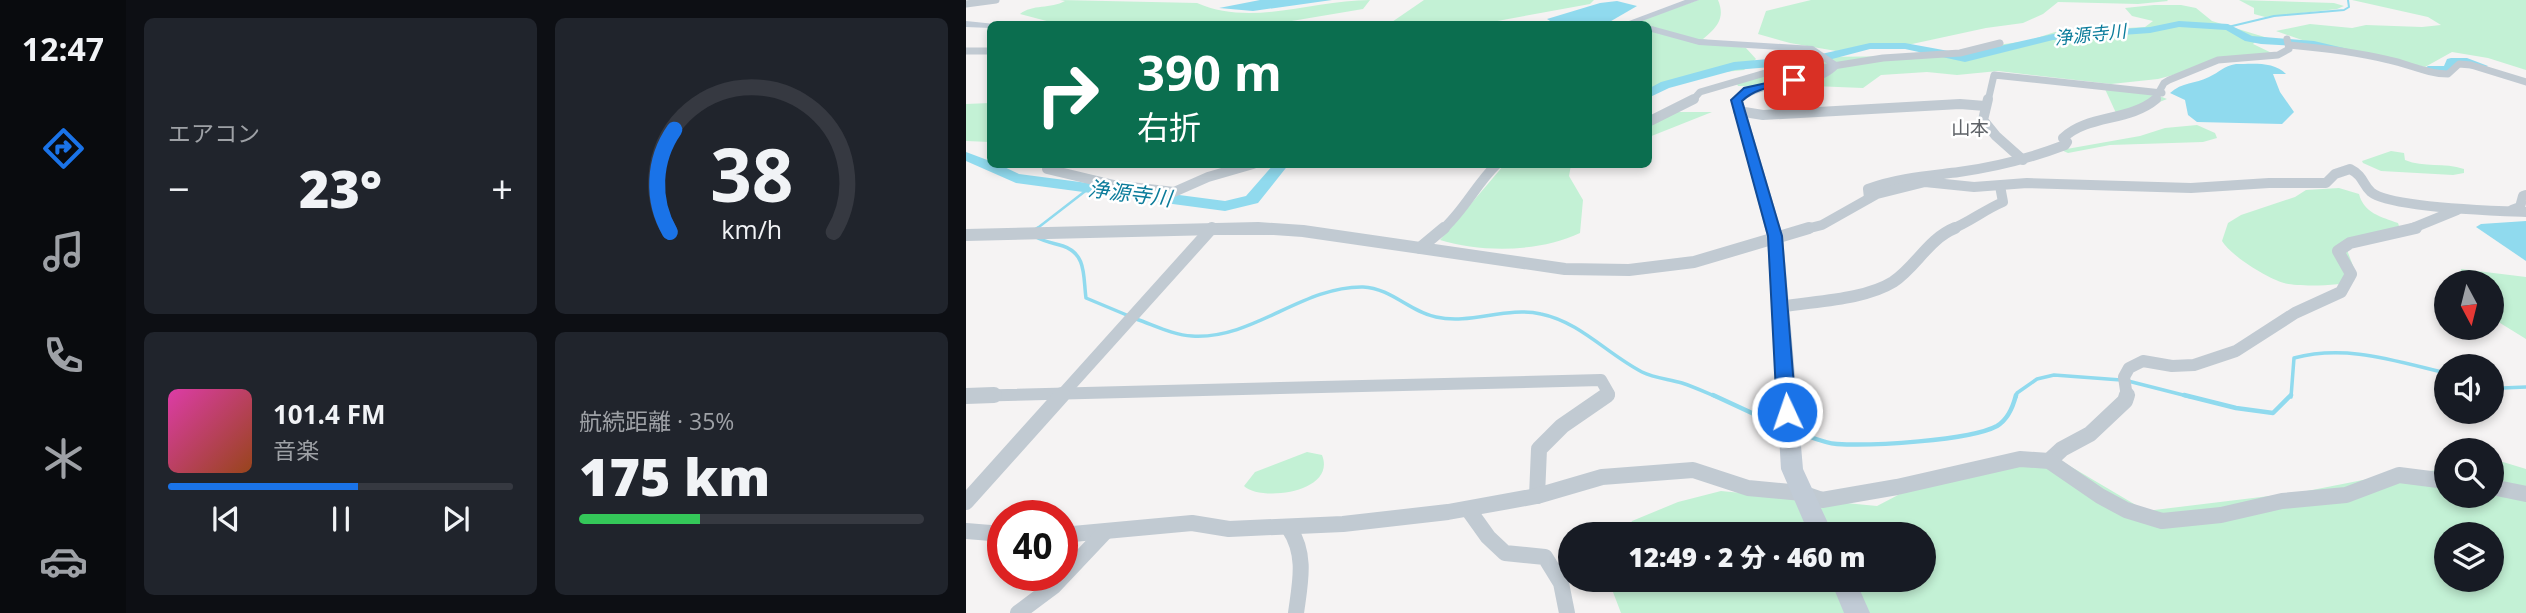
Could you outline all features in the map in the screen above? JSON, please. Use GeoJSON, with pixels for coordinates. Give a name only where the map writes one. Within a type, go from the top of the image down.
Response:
{"type":"FeatureCollection","features":[{"type":"Feature","properties":{"kind":"street"},"geometry":{"type":"LineString","coordinates":[[966,4],[996,0]]}},
{"type":"Feature","properties":{"kind":"street"},"geometry":{"type":"LineString","coordinates":[[1641,21],[1694,0]]}},
{"type":"Feature","properties":{"kind":"street"},"geometry":{"type":"LineString","coordinates":[[966,24],[987,24]]}},
{"type":"Feature","properties":{"kind":"street"},"geometry":{"type":"LineString","coordinates":[[1652,29],[1699,42],[1814,49],[1835,64]]}},
{"type":"Feature","properties":{"kind":"street"},"geometry":{"type":"LineString","coordinates":[[1870,198],[1868,189],[1884,181],[1974,170],[2023,160],[2065,145],[2067,142],[2063,138],[2070,130],[2121,117],[2154,103],[2162,93],[2164,83],[2218,60],[2278,55],[2289,49],[2288,42],[2391,60],[2436,74],[2448,74],[2459,64],[2470,65],[2526,82]]}},
{"type":"Feature","properties":{"kind":"street"},"geometry":{"type":"LineString","coordinates":[[1652,120],[1690,103],[1700,92],[1772,71],[1808,70],[1883,58],[1960,53],[2000,43]]}},
{"type":"Feature","properties":{"kind":"street"},"geometry":{"type":"LineString","coordinates":[[966,51],[987,49]]}},
{"type":"Feature","properties":{"kind":"street"},"geometry":{"type":"LineString","coordinates":[[1815,522],[1792,469],[1775,236],[1737,100],[1748,90],[1768,83],[1825,75],[1835,64]]}},
{"type":"Feature","properties":{"kind":"street"},"geometry":{"type":"LineString","coordinates":[[2023,160],[1988,128],[1983,120],[1994,75],[2162,93]]}},
{"type":"Feature","properties":{"kind":"street"},"geometry":{"type":"LineString","coordinates":[[1738,111],[1763,115],[1960,104],[1985,106]]}},
{"type":"Feature","properties":{"kind":"street"},"geometry":{"type":"LineString","coordinates":[[1047,169],[1114,185],[1174,192],[1208,177],[1239,168]]}},
{"type":"Feature","properties":{"kind":"street"},"geometry":{"type":"LineString","coordinates":[[1420,248],[1457,216],[1482,178],[1493,168]]}},
{"type":"Feature","properties":{"kind":"street"},"geometry":{"type":"LineString","coordinates":[[966,235],[1212,228],[1303,231],[1565,269],[1629,270],[1694,262],[1775,236],[1822,225],[1839,218],[1870,198],[1925,183],[2191,188],[2269,183],[2326,183],[2335,174],[2350,169],[2361,175],[2368,188],[2377,195],[2457,210],[2526,212]]}},
{"type":"Feature","properties":{"kind":"street"},"geometry":{"type":"LineString","coordinates":[[1780,307],[1870,292],[1894,281],[1940,234],[1974,220],[1986,209],[2003,202],[2000,186]]}},
{"type":"Feature","properties":{"kind":"street"},"geometry":{"type":"LineString","coordinates":[[2512,210],[2520,207],[2526,195]]}},
{"type":"Feature","properties":{"kind":"street"},"geometry":{"type":"LineString","coordinates":[[2049,461],[2062,449],[2090,434],[2124,401],[2128,394],[2124,377],[2129,368],[2143,361],[2172,366],[2194,365],[2244,347],[2295,313],[2342,292],[2351,275],[2337,251],[2350,243],[2420,227],[2457,210]]}},
{"type":"Feature","properties":{"kind":"street"},"geometry":{"type":"LineString","coordinates":[[966,502],[1212,228]]}},
{"type":"Feature","properties":{"kind":"street"},"geometry":{"type":"LineString","coordinates":[[966,396],[1601,380],[1609,394],[1562,426],[1539,449],[1537,496]]}},
{"type":"Feature","properties":{"kind":"street"},"geometry":{"type":"LineString","coordinates":[[1078,534],[1192,523],[1229,529],[1289,528],[1468,509],[1537,496],[1602,477],[1693,470],[1748,488],[1802,493],[1822,500],[1897,487],[2020,458],[2049,461],[2126,510],[2162,521],[2221,514],[2282,501],[2346,495],[2399,475],[2434,479]]}},
{"type":"Feature","properties":{"kind":"street"},"geometry":{"type":"LineString","coordinates":[[2504,489],[2526,494]]}},
{"type":"Feature","properties":{"kind":"street"},"geometry":{"type":"LineString","coordinates":[[1468,509],[1488,537],[1505,553],[1545,557],[1554,567],[1567,597],[1567,613]]}},
{"type":"Feature","properties":{"kind":"street"},"geometry":{"type":"LineString","coordinates":[[1289,528],[1297,537],[1302,563],[1296,613]]}},
{"type":"Feature","properties":{"kind":"street"},"geometry":{"type":"LineString","coordinates":[[966,531],[987,533]]}},
{"type":"Feature","properties":{"kind":"street"},"geometry":{"type":"LineString","coordinates":[[1018,613],[1035,603],[1067,575],[1105,532]]}},
{"type":"Feature","properties":{"kind":"street"},"geometry":{"type":"LineString","coordinates":[[1848,592],[1857,613]]}},
{"type":"Feature","properties":{"kind":"green space"},"geometry":{"type":"Polygon","coordinates":[[[1060,0],[1197,3],[1218,10],[1261,13],[1370,0],[1363,9],[1292,21],[1047,21],[1020,14],[1065,1],[1060,0]]]}},
{"type":"Feature","properties":{"kind":"green space"},"geometry":{"type":"Polygon","coordinates":[[[1424,0],[1594,0],[1590,4],[1497,21],[1393,21],[1424,0]]]}},
{"type":"Feature","properties":{"kind":"green space"},"geometry":{"type":"Polygon","coordinates":[[[1698,0],[1718,0],[1720,18],[1703,39],[1746,48],[1756,59],[1744,70],[1685,76],[1652,92],[1652,21],[1642,20],[1698,0]]]}},
{"type":"Feature","properties":{"kind":"green space"},"geometry":{"type":"Polygon","coordinates":[[[1811,0],[2168,1],[2138,4],[2058,2],[2043,14],[2023,23],[1912,44],[1836,51],[1758,34],[1766,11],[1811,0]]]}},
{"type":"Feature","properties":{"kind":"green space"},"geometry":{"type":"Polygon","coordinates":[[[2239,0],[2334,3],[2344,6],[2265,17],[2254,14],[2254,8],[2239,0]]]}},
{"type":"Feature","properties":{"kind":"green space"},"geometry":{"type":"Polygon","coordinates":[[[2352,0],[2526,0],[2526,70],[2488,58],[2452,52],[2425,67],[2308,42],[2276,31],[2310,24],[2352,28],[2366,25],[2441,25],[2428,17],[2352,0]]]}},
{"type":"Feature","properties":{"kind":"green space"},"geometry":{"type":"Polygon","coordinates":[[[2154,5],[2196,8],[2212,21],[2271,39],[2257,40],[2253,44],[2276,55],[2237,58],[2158,79],[2111,84],[1998,71],[1957,75],[1927,72],[1881,75],[1863,88],[1813,86],[1786,92],[1769,91],[1766,87],[1738,86],[1735,80],[1767,70],[1774,64],[1813,57],[1915,56],[2027,41],[2055,32],[2145,27],[2153,21],[2132,16],[2125,8],[2154,5]]]}},
{"type":"Feature","properties":{"kind":"green space"},"geometry":{"type":"Polygon","coordinates":[[[2105,89],[2157,95],[2167,99],[2132,113],[2116,113],[2105,89]]]}},
{"type":"Feature","properties":{"kind":"green space"},"geometry":{"type":"Polygon","coordinates":[[[987,103],[987,142],[966,141],[966,104],[987,103]]]}},
{"type":"Feature","properties":{"kind":"green space"},"geometry":{"type":"Polygon","coordinates":[[[1672,112],[1712,112],[1652,136],[1652,120],[1672,112]]]}},
{"type":"Feature","properties":{"kind":"green space"},"geometry":{"type":"Polygon","coordinates":[[[2197,125],[2215,133],[2217,138],[2203,142],[2110,145],[2068,153],[2061,150],[2140,136],[2165,128],[2197,125]]]}},
{"type":"Feature","properties":{"kind":"green space"},"geometry":{"type":"Polygon","coordinates":[[[2391,151],[2404,153],[2405,160],[2457,167],[2464,169],[2464,173],[2453,175],[2381,171],[2362,161],[2391,151]]]}},
{"type":"Feature","properties":{"kind":"green space"},"geometry":{"type":"Polygon","coordinates":[[[1501,168],[1570,168],[1569,176],[1583,200],[1580,233],[1547,244],[1493,249],[1440,240],[1501,168]]]}},
{"type":"Feature","properties":{"kind":"green space"},"geometry":{"type":"Polygon","coordinates":[[[2339,188],[2359,194],[2369,210],[2398,223],[2402,235],[2362,241],[2347,250],[2355,271],[2354,281],[2319,285],[2284,283],[2250,266],[2222,241],[2228,223],[2241,215],[2295,197],[2306,190],[2339,188]]]}},
{"type":"Feature","properties":{"kind":"green space"},"geometry":{"type":"Polygon","coordinates":[[[2504,274],[2526,277],[2526,339],[2504,325],[2504,274]]]}},
{"type":"Feature","properties":{"kind":"green space"},"geometry":{"type":"Polygon","coordinates":[[[1307,452],[1322,455],[1324,468],[1318,478],[1308,486],[1295,491],[1265,493],[1244,486],[1255,472],[1307,452]]]}},
{"type":"Feature","properties":{"kind":"green space"},"geometry":{"type":"Polygon","coordinates":[[[2063,462],[2146,511],[2302,492],[2373,478],[2434,470],[2434,508],[2504,508],[2504,462],[2526,469],[2526,613],[1621,613],[1613,592],[1936,592],[1936,522],[1631,522],[1678,502],[1721,491],[1877,506],[1925,481],[1971,466],[2063,462]]]}},
{"type":"Feature","properties":{"kind":"water"},"geometry":{"type":"Polygon","coordinates":[[[1260,0],[1332,0],[1253,11],[1219,8],[1260,0]]]}},
{"type":"Feature","properties":{"kind":"water"},"geometry":{"type":"Polygon","coordinates":[[[1617,1],[1637,6],[1611,21],[1547,19],[1600,3],[1617,1]]]}},
{"type":"Feature","properties":{"kind":"water"},"geometry":{"type":"Polygon","coordinates":[[[2236,64],[2269,65],[2286,74],[2273,74],[2280,92],[2294,112],[2282,124],[2197,122],[2188,115],[2185,100],[2170,93],[2236,64]]]}},
{"type":"Feature","properties":{"kind":"water"},"geometry":{"type":"Polygon","coordinates":[[[2526,221],[2526,261],[2476,227],[2481,224],[2526,221]]]}},
{"type":"Feature","properties":{"kind":"waterway"},"geometry":{"type":"LineString","coordinates":[[2228,27],[2274,16],[2344,10],[2349,7],[2348,0]]}},
{"type":"Feature","properties":{"kind":"waterway","name":"浄源寺川"},"geometry":{"type":"LineString","coordinates":[[1652,92],[1665,85],[1734,66],[1817,59],[1870,46],[1905,46],[1965,58],[2053,37],[2150,30],[2179,24],[2228,27],[2249,39],[2342,49]]}},
{"type":"Feature","properties":{"kind":"waterway","name":"浄源寺川"},"geometry":{"type":"LineString","coordinates":[[2428,70],[2449,70],[2451,62],[2482,66]]}},
{"type":"Feature","properties":{"kind":"waterway","name":"浄源寺川"},"geometry":{"type":"LineString","coordinates":[[966,156],[987,165]]}},
{"type":"Feature","properties":{"kind":"waterway","name":"浄源寺川"},"geometry":{"type":"LineString","coordinates":[[993,168],[1016,178],[1225,206],[1252,200],[1279,168]]}},
{"type":"Feature","properties":{"kind":"waterway"},"geometry":{"type":"LineString","coordinates":[[1038,228],[1035,230],[1088,189]]}},
{"type":"Feature","properties":{"kind":"waterway"},"geometry":{"type":"LineString","coordinates":[[1036,237],[1063,246],[1076,255],[1082,267],[1086,298],[1129,316]]}},
{"type":"Feature","properties":{"kind":"waterway"},"geometry":{"type":"LineString","coordinates":[[1136,319],[1185,335],[1214,335],[1236,330],[1319,295],[1341,289],[1373,288],[1436,317],[1462,319],[1528,312],[1555,318],[1581,331],[1642,372],[1682,383],[1717,397]]}},
{"type":"Feature","properties":{"kind":"waterway"},"geometry":{"type":"LineString","coordinates":[[2291,397],[2294,358],[2313,354],[2351,353],[2434,370]]}},
{"type":"Feature","properties":{"kind":"waterway"},"geometry":{"type":"LineString","coordinates":[[2016,397],[2017,393],[2037,379],[2054,375],[2121,380]]}},
{"type":"Feature","properties":{"kind":"waterway"},"geometry":{"type":"LineString","coordinates":[[2128,381],[2191,397]]}},
{"type":"Feature","properties":{"kind":"waterway"},"geometry":{"type":"LineString","coordinates":[[2504,388],[2526,387]]}},
{"type":"Feature","properties":{"kind":"waterway"},"geometry":{"type":"LineString","coordinates":[[1713,395],[1782,427]]}},
{"type":"Feature","properties":{"kind":"waterway"},"geometry":{"type":"LineString","coordinates":[[1796,432],[1837,444],[1943,439],[1997,426],[2009,413],[2016,395]]}},
{"type":"Feature","properties":{"kind":"waterway"},"geometry":{"type":"LineString","coordinates":[[2184,395],[2236,408],[2273,413],[2291,395]]}},
{"type":"Feature","properties":{"kind":"district","name":"山本"},"geometry":{"type":"Point","coordinates":[1970,128]}},
{"type":"Feature","properties":{"kind":"route"},"geometry":{"type":"LineString","coordinates":[[1787,412],[1775,236],[1737,100],[1748,90],[1768,83],[1794,80]]}}]}
